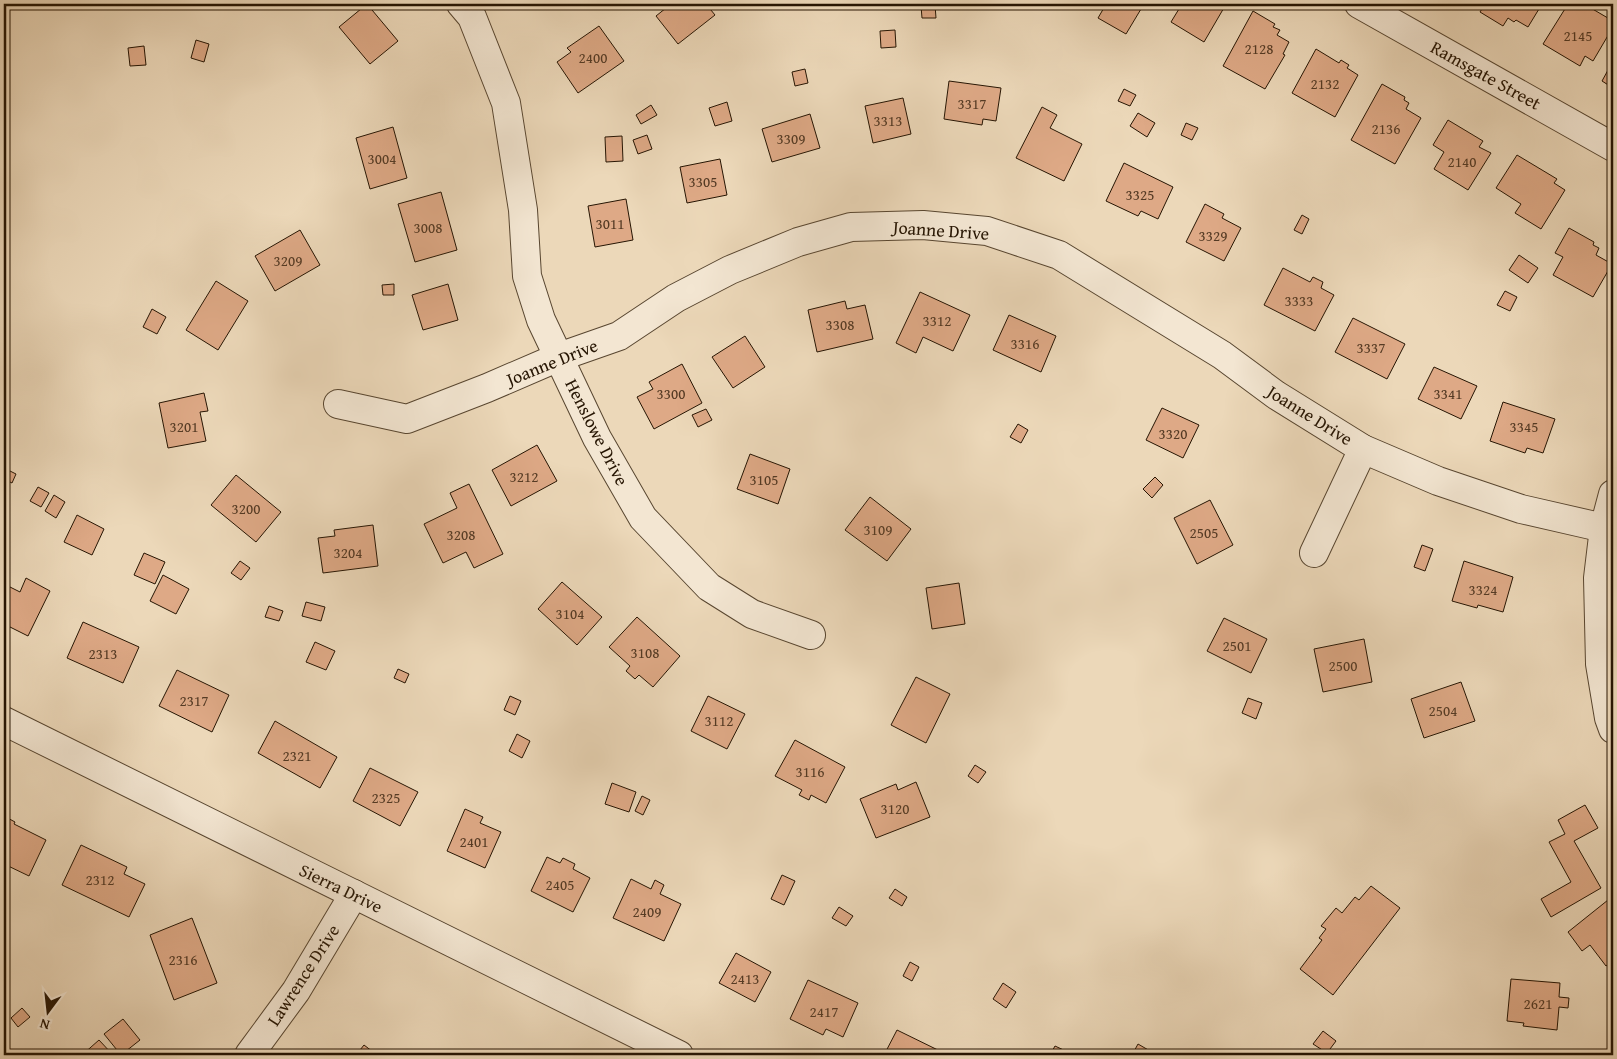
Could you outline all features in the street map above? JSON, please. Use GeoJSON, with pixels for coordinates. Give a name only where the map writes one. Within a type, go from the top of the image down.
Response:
{"type":"FeatureCollection","features":[{"type":"Feature","properties":{"kind":"street","name":"Ramsgate Street"},"geometry":{"type":"LineString","coordinates":[[1359,4],[1613,147]]}},
{"type":"Feature","properties":{"kind":"street","name":"Henslowe Drive"},"geometry":{"type":"LineString","coordinates":[[475,8],[506,103],[523,210],[527,276],[542,320],[598,438],[643,518],[709,586],[752,614],[811,635]]}},
{"type":"Feature","properties":{"kind":"street","name":"Joanne Drive"},"geometry":{"type":"LineString","coordinates":[[338,404],[407,419],[487,388],[559,357],[619,336],[676,298],[730,270],[798,242],[851,226],[923,225],[987,231],[1058,255],[1222,355],[1276,395],[1363,449],[1438,481],[1521,509],[1604,528]]}},
{"type":"Feature","properties":{"kind":"street"},"geometry":{"type":"LineString","coordinates":[[1314,552],[1363,449]]}},
{"type":"Feature","properties":{"kind":"street"},"geometry":{"type":"LineString","coordinates":[[1612,721],[1600,664],[1598,578],[1604,528],[1613,494]]}},
{"type":"Feature","properties":{"kind":"street","name":"Sierra Drive"},"geometry":{"type":"LineString","coordinates":[[4,721],[679,1055]]}},
{"type":"Feature","properties":{"kind":"street","name":"Lawrence Drive"},"geometry":{"type":"LineString","coordinates":[[249,1055],[296,991],[354,894]]}},
{"type":"Feature","properties":{"kind":"building"},"geometry":{"type":"Polygon","coordinates":[[[367,4],[398,41],[370,64],[339,27],[367,4]]]}},
{"type":"Feature","properties":{"kind":"building"},"geometry":{"type":"Polygon","coordinates":[[[671,4],[706,4],[715,15],[678,44],[656,16],[671,4]]]}},
{"type":"Feature","properties":{"kind":"building"},"geometry":{"type":"Polygon","coordinates":[[[1102,4],[1144,4],[1126,34],[1098,18],[1105,6],[1102,4]]]}},
{"type":"Feature","properties":{"kind":"building"},"geometry":{"type":"Polygon","coordinates":[[[1182,4],[1221,4],[1225,6],[1204,42],[1171,22],[1182,4]]]}},
{"type":"Feature","properties":{"kind":"building"},"geometry":{"type":"Polygon","coordinates":[[[1485,4],[1542,4],[1528,27],[1508,18],[1503,26],[1480,12],[1485,4]]]}},
{"type":"Feature","properties":{"kind":"building"},"geometry":{"type":"Polygon","coordinates":[[[1568,4],[1584,4],[1613,21],[1613,27],[1593,61],[1585,56],[1580,66],[1543,44],[1568,4]]]}},
{"type":"Feature","properties":{"kind":"building"},"geometry":{"type":"Polygon","coordinates":[[[935,5],[936,18],[922,18],[921,6],[935,5]]]}},
{"type":"Feature","properties":{"kind":"building"},"geometry":{"type":"Polygon","coordinates":[[[1253,11],[1275,24],[1273,27],[1280,30],[1277,35],[1289,42],[1283,54],[1285,55],[1265,89],[1223,66],[1253,11]]]}},
{"type":"Feature","properties":{"kind":"building"},"geometry":{"type":"Polygon","coordinates":[[[599,26],[624,61],[578,93],[557,62],[571,52],[567,48],[599,26]]]}},
{"type":"Feature","properties":{"kind":"building"},"geometry":{"type":"Polygon","coordinates":[[[895,30],[896,47],[881,48],[880,31],[895,30]]]}},
{"type":"Feature","properties":{"kind":"building"},"geometry":{"type":"Polygon","coordinates":[[[196,40],[209,44],[204,62],[191,58],[196,40]]]}},
{"type":"Feature","properties":{"kind":"building"},"geometry":{"type":"Polygon","coordinates":[[[144,46],[146,65],[130,66],[128,48],[144,46]]]}},
{"type":"Feature","properties":{"kind":"building"},"geometry":{"type":"Polygon","coordinates":[[[1316,49],[1339,63],[1341,60],[1349,65],[1347,68],[1358,75],[1335,117],[1292,93],[1316,49]]]}},
{"type":"Feature","properties":{"kind":"building"},"geometry":{"type":"Polygon","coordinates":[[[1613,61],[1613,88],[1602,81],[1613,61]]]}},
{"type":"Feature","properties":{"kind":"building"},"geometry":{"type":"Polygon","coordinates":[[[805,69],[808,83],[795,86],[792,72],[805,69]]]}},
{"type":"Feature","properties":{"kind":"building"},"geometry":{"type":"Polygon","coordinates":[[[949,81],[1001,88],[996,121],[983,119],[982,125],[944,119],[949,81]]]}},
{"type":"Feature","properties":{"kind":"building"},"geometry":{"type":"Polygon","coordinates":[[[1382,84],[1405,97],[1404,100],[1409,103],[1406,109],[1421,118],[1395,164],[1351,140],[1382,84]]]}},
{"type":"Feature","properties":{"kind":"building"},"geometry":{"type":"Polygon","coordinates":[[[1124,89],[1136,95],[1130,106],[1118,101],[1124,89]]]}},
{"type":"Feature","properties":{"kind":"building"},"geometry":{"type":"Polygon","coordinates":[[[903,98],[911,134],[873,143],[865,106],[903,98]]]}},
{"type":"Feature","properties":{"kind":"building"},"geometry":{"type":"Polygon","coordinates":[[[727,102],[732,121],[715,126],[709,108],[727,102]]]}},
{"type":"Feature","properties":{"kind":"building"},"geometry":{"type":"Polygon","coordinates":[[[651,105],[657,115],[641,124],[636,115],[651,105]]]}},
{"type":"Feature","properties":{"kind":"building"},"geometry":{"type":"Polygon","coordinates":[[[1042,107],[1057,115],[1050,128],[1082,144],[1064,181],[1016,158],[1042,107]]]}},
{"type":"Feature","properties":{"kind":"building"},"geometry":{"type":"Polygon","coordinates":[[[1138,113],[1155,123],[1147,137],[1130,126],[1138,113]]]}},
{"type":"Feature","properties":{"kind":"building"},"geometry":{"type":"Polygon","coordinates":[[[810,114],[820,148],[772,162],[762,129],[810,114]]]}},
{"type":"Feature","properties":{"kind":"building"},"geometry":{"type":"Polygon","coordinates":[[[1448,120],[1483,141],[1479,147],[1491,153],[1468,190],[1434,169],[1444,152],[1433,145],[1448,120]]]}},
{"type":"Feature","properties":{"kind":"building"},"geometry":{"type":"Polygon","coordinates":[[[1186,123],[1198,128],[1192,140],[1181,135],[1186,123]]]}},
{"type":"Feature","properties":{"kind":"building"},"geometry":{"type":"Polygon","coordinates":[[[393,127],[407,178],[370,189],[356,138],[393,127]]]}},
{"type":"Feature","properties":{"kind":"building"},"geometry":{"type":"Polygon","coordinates":[[[647,135],[652,149],[638,154],[633,140],[647,135]]]}},
{"type":"Feature","properties":{"kind":"building"},"geometry":{"type":"Polygon","coordinates":[[[622,136],[623,161],[606,162],[605,137],[622,136]]]}},
{"type":"Feature","properties":{"kind":"building"},"geometry":{"type":"Polygon","coordinates":[[[1517,155],[1557,179],[1554,183],[1565,190],[1541,229],[1515,213],[1521,204],[1496,188],[1517,155]]]}},
{"type":"Feature","properties":{"kind":"building"},"geometry":{"type":"Polygon","coordinates":[[[720,159],[727,195],[687,203],[680,167],[720,159]]]}},
{"type":"Feature","properties":{"kind":"building"},"geometry":{"type":"Polygon","coordinates":[[[1124,163],[1173,187],[1158,219],[1141,211],[1138,216],[1106,201],[1124,163]]]}},
{"type":"Feature","properties":{"kind":"building"},"geometry":{"type":"Polygon","coordinates":[[[441,192],[457,250],[415,262],[398,204],[441,192]]]}},
{"type":"Feature","properties":{"kind":"building"},"geometry":{"type":"Polygon","coordinates":[[[626,199],[633,240],[595,247],[588,206],[626,199]]]}},
{"type":"Feature","properties":{"kind":"building"},"geometry":{"type":"Polygon","coordinates":[[[1205,204],[1224,214],[1222,218],[1241,228],[1224,261],[1186,242],[1205,204]]]}},
{"type":"Feature","properties":{"kind":"building"},"geometry":{"type":"Polygon","coordinates":[[[1302,215],[1309,219],[1302,234],[1294,230],[1302,215]]]}},
{"type":"Feature","properties":{"kind":"building"},"geometry":{"type":"Polygon","coordinates":[[[1569,228],[1594,242],[1593,245],[1599,248],[1596,255],[1612,264],[1593,297],[1553,275],[1563,257],[1555,253],[1569,228]]]}},
{"type":"Feature","properties":{"kind":"building"},"geometry":{"type":"Polygon","coordinates":[[[300,230],[320,265],[275,291],[255,256],[300,230]]]}},
{"type":"Feature","properties":{"kind":"building"},"geometry":{"type":"Polygon","coordinates":[[[1519,255],[1538,268],[1528,283],[1509,270],[1519,255]]]}},
{"type":"Feature","properties":{"kind":"building"},"geometry":{"type":"Polygon","coordinates":[[[1283,268],[1310,282],[1313,277],[1323,282],[1321,288],[1334,295],[1315,331],[1264,305],[1283,268]]]}},
{"type":"Feature","properties":{"kind":"building"},"geometry":{"type":"Polygon","coordinates":[[[216,281],[248,301],[218,350],[186,330],[216,281]]]}},
{"type":"Feature","properties":{"kind":"building"},"geometry":{"type":"Polygon","coordinates":[[[394,284],[394,295],[383,295],[382,285],[394,284]]]}},
{"type":"Feature","properties":{"kind":"building"},"geometry":{"type":"Polygon","coordinates":[[[448,284],[458,320],[423,330],[412,295],[448,284]]]}},
{"type":"Feature","properties":{"kind":"building"},"geometry":{"type":"Polygon","coordinates":[[[1505,291],[1517,297],[1510,311],[1497,305],[1505,291]]]}},
{"type":"Feature","properties":{"kind":"building"},"geometry":{"type":"Polygon","coordinates":[[[920,292],[970,315],[953,351],[923,337],[916,353],[896,343],[920,292]]]}},
{"type":"Feature","properties":{"kind":"building"},"geometry":{"type":"Polygon","coordinates":[[[845,301],[847,309],[865,305],[873,339],[817,352],[808,310],[845,301]]]}},
{"type":"Feature","properties":{"kind":"building"},"geometry":{"type":"Polygon","coordinates":[[[152,309],[166,317],[157,334],[143,327],[152,309]]]}},
{"type":"Feature","properties":{"kind":"building"},"geometry":{"type":"Polygon","coordinates":[[[1009,315],[1056,336],[1041,372],[993,350],[1009,315]]]}},
{"type":"Feature","properties":{"kind":"building"},"geometry":{"type":"Polygon","coordinates":[[[1353,318],[1405,344],[1387,379],[1335,352],[1353,318]]]}},
{"type":"Feature","properties":{"kind":"building"},"geometry":{"type":"Polygon","coordinates":[[[745,336],[765,367],[733,388],[712,357],[745,336]]]}},
{"type":"Feature","properties":{"kind":"building"},"geometry":{"type":"Polygon","coordinates":[[[682,364],[702,403],[654,429],[637,397],[653,389],[649,382],[682,364]]]}},
{"type":"Feature","properties":{"kind":"building"},"geometry":{"type":"Polygon","coordinates":[[[1434,367],[1477,386],[1461,419],[1418,399],[1434,367]]]}},
{"type":"Feature","properties":{"kind":"building"},"geometry":{"type":"Polygon","coordinates":[[[204,393],[208,411],[200,412],[206,441],[168,448],[159,403],[204,393]]]}},
{"type":"Feature","properties":{"kind":"building"},"geometry":{"type":"Polygon","coordinates":[[[1503,402],[1555,419],[1543,453],[1527,448],[1525,453],[1490,441],[1503,402]]]}},
{"type":"Feature","properties":{"kind":"building"},"geometry":{"type":"Polygon","coordinates":[[[1162,408],[1199,425],[1183,458],[1146,440],[1162,408]]]}},
{"type":"Feature","properties":{"kind":"building"},"geometry":{"type":"Polygon","coordinates":[[[706,409],[712,420],[698,427],[692,415],[706,409]]]}},
{"type":"Feature","properties":{"kind":"building"},"geometry":{"type":"Polygon","coordinates":[[[1018,424],[1028,430],[1021,443],[1010,437],[1018,424]]]}},
{"type":"Feature","properties":{"kind":"building"},"geometry":{"type":"Polygon","coordinates":[[[537,445],[557,481],[511,506],[492,470],[537,445]]]}},
{"type":"Feature","properties":{"kind":"building"},"geometry":{"type":"Polygon","coordinates":[[[750,454],[790,469],[778,504],[737,489],[750,454]]]}},
{"type":"Feature","properties":{"kind":"building"},"geometry":{"type":"Polygon","coordinates":[[[4,468],[16,474],[12,483],[4,479],[4,468]]]}},
{"type":"Feature","properties":{"kind":"building"},"geometry":{"type":"Polygon","coordinates":[[[236,475],[281,512],[256,542],[211,505],[236,475]]]}},
{"type":"Feature","properties":{"kind":"building"},"geometry":{"type":"Polygon","coordinates":[[[1155,477],[1163,485],[1152,498],[1143,489],[1155,477]]]}},
{"type":"Feature","properties":{"kind":"building"},"geometry":{"type":"Polygon","coordinates":[[[469,484],[503,554],[474,568],[466,552],[443,563],[424,524],[457,508],[450,493],[469,484]]]}},
{"type":"Feature","properties":{"kind":"building"},"geometry":{"type":"Polygon","coordinates":[[[38,487],[49,493],[41,507],[30,501],[38,487]]]}},
{"type":"Feature","properties":{"kind":"building"},"geometry":{"type":"Polygon","coordinates":[[[54,495],[65,502],[56,518],[45,511],[54,495]]]}},
{"type":"Feature","properties":{"kind":"building"},"geometry":{"type":"Polygon","coordinates":[[[870,497],[911,529],[887,561],[845,530],[870,497]]]}},
{"type":"Feature","properties":{"kind":"building"},"geometry":{"type":"Polygon","coordinates":[[[1210,500],[1233,545],[1197,564],[1174,518],[1210,500]]]}},
{"type":"Feature","properties":{"kind":"building"},"geometry":{"type":"Polygon","coordinates":[[[77,515],[104,529],[92,555],[64,542],[77,515]]]}},
{"type":"Feature","properties":{"kind":"building"},"geometry":{"type":"Polygon","coordinates":[[[373,525],[378,566],[323,573],[318,538],[335,536],[334,530],[373,525]]]}},
{"type":"Feature","properties":{"kind":"building"},"geometry":{"type":"Polygon","coordinates":[[[1422,545],[1433,549],[1425,571],[1414,567],[1422,545]]]}},
{"type":"Feature","properties":{"kind":"building"},"geometry":{"type":"Polygon","coordinates":[[[144,553],[165,562],[155,584],[134,575],[144,553]]]}},
{"type":"Feature","properties":{"kind":"building"},"geometry":{"type":"Polygon","coordinates":[[[240,561],[250,568],[241,580],[231,573],[240,561]]]}},
{"type":"Feature","properties":{"kind":"building"},"geometry":{"type":"Polygon","coordinates":[[[1464,561],[1513,577],[1503,612],[1478,605],[1477,608],[1452,601],[1464,561]]]}},
{"type":"Feature","properties":{"kind":"building"},"geometry":{"type":"Polygon","coordinates":[[[163,575],[189,589],[176,614],[150,601],[163,575]]]}},
{"type":"Feature","properties":{"kind":"building"},"geometry":{"type":"Polygon","coordinates":[[[26,578],[50,591],[28,636],[4,624],[4,584],[20,592],[26,578]]]}},
{"type":"Feature","properties":{"kind":"building"},"geometry":{"type":"Polygon","coordinates":[[[562,582],[602,617],[577,645],[538,609],[562,582]]]}},
{"type":"Feature","properties":{"kind":"building"},"geometry":{"type":"Polygon","coordinates":[[[959,583],[965,624],[932,629],[926,588],[959,583]]]}},
{"type":"Feature","properties":{"kind":"building"},"geometry":{"type":"Polygon","coordinates":[[[306,602],[325,607],[321,621],[302,616],[306,602]]]}},
{"type":"Feature","properties":{"kind":"building"},"geometry":{"type":"Polygon","coordinates":[[[269,606],[283,611],[279,621],[265,617],[269,606]]]}},
{"type":"Feature","properties":{"kind":"building"},"geometry":{"type":"Polygon","coordinates":[[[637,617],[680,656],[653,687],[639,675],[635,679],[626,671],[630,666],[609,647],[637,617]]]}},
{"type":"Feature","properties":{"kind":"building"},"geometry":{"type":"Polygon","coordinates":[[[1224,618],[1267,639],[1251,673],[1207,651],[1224,618]]]}},
{"type":"Feature","properties":{"kind":"building"},"geometry":{"type":"Polygon","coordinates":[[[83,622],[139,647],[123,683],[67,658],[83,622]]]}},
{"type":"Feature","properties":{"kind":"building"},"geometry":{"type":"Polygon","coordinates":[[[1364,639],[1372,682],[1323,692],[1314,649],[1364,639]]]}},
{"type":"Feature","properties":{"kind":"building"},"geometry":{"type":"Polygon","coordinates":[[[315,642],[335,651],[326,670],[306,662],[315,642]]]}},
{"type":"Feature","properties":{"kind":"building"},"geometry":{"type":"Polygon","coordinates":[[[398,669],[409,674],[405,683],[394,678],[398,669]]]}},
{"type":"Feature","properties":{"kind":"building"},"geometry":{"type":"Polygon","coordinates":[[[177,670],[229,695],[212,732],[159,706],[177,670]]]}},
{"type":"Feature","properties":{"kind":"building"},"geometry":{"type":"Polygon","coordinates":[[[916,677],[950,694],[926,743],[891,725],[916,677]]]}},
{"type":"Feature","properties":{"kind":"building"},"geometry":{"type":"Polygon","coordinates":[[[1461,682],[1475,721],[1424,738],[1411,699],[1461,682]]]}},
{"type":"Feature","properties":{"kind":"building"},"geometry":{"type":"Polygon","coordinates":[[[510,696],[521,701],[515,715],[504,710],[510,696]]]}},
{"type":"Feature","properties":{"kind":"building"},"geometry":{"type":"Polygon","coordinates":[[[708,696],[745,714],[727,749],[691,731],[708,696]]]}},
{"type":"Feature","properties":{"kind":"building"},"geometry":{"type":"Polygon","coordinates":[[[1248,698],[1262,703],[1256,719],[1242,713],[1248,698]]]}},
{"type":"Feature","properties":{"kind":"building"},"geometry":{"type":"Polygon","coordinates":[[[275,721],[337,757],[320,788],[258,753],[275,721]]]}},
{"type":"Feature","properties":{"kind":"building"},"geometry":{"type":"Polygon","coordinates":[[[517,734],[530,741],[522,758],[509,751],[517,734]]]}},
{"type":"Feature","properties":{"kind":"building"},"geometry":{"type":"Polygon","coordinates":[[[795,740],[845,767],[826,803],[811,795],[809,800],[799,795],[802,790],[775,776],[795,740]]]}},
{"type":"Feature","properties":{"kind":"building"},"geometry":{"type":"Polygon","coordinates":[[[975,765],[986,772],[978,783],[968,776],[975,765]]]}},
{"type":"Feature","properties":{"kind":"building"},"geometry":{"type":"Polygon","coordinates":[[[370,768],[418,792],[400,826],[353,801],[370,768]]]}},
{"type":"Feature","properties":{"kind":"building"},"geometry":{"type":"Polygon","coordinates":[[[916,782],[930,817],[876,838],[860,799],[896,784],[898,790],[916,782]]]}},
{"type":"Feature","properties":{"kind":"building"},"geometry":{"type":"Polygon","coordinates":[[[612,783],[636,792],[629,812],[605,804],[612,783]]]}},
{"type":"Feature","properties":{"kind":"building"},"geometry":{"type":"Polygon","coordinates":[[[642,796],[650,800],[643,815],[635,811],[642,796]]]}},
{"type":"Feature","properties":{"kind":"building"},"geometry":{"type":"Polygon","coordinates":[[[1585,805],[1598,828],[1574,841],[1601,888],[1551,917],[1541,899],[1571,882],[1549,842],[1565,834],[1558,820],[1585,805]]]}},
{"type":"Feature","properties":{"kind":"building"},"geometry":{"type":"Polygon","coordinates":[[[465,809],[483,817],[480,823],[501,832],[485,868],[447,851],[465,809]]]}},
{"type":"Feature","properties":{"kind":"building"},"geometry":{"type":"Polygon","coordinates":[[[4,816],[15,822],[14,824],[46,840],[29,876],[4,864],[4,816]]]}},
{"type":"Feature","properties":{"kind":"building"},"geometry":{"type":"Polygon","coordinates":[[[81,845],[127,867],[124,874],[145,884],[129,917],[62,885],[81,845]]]}},
{"type":"Feature","properties":{"kind":"building"},"geometry":{"type":"Polygon","coordinates":[[[547,857],[560,863],[563,858],[575,864],[573,869],[590,878],[573,912],[531,891],[547,857]]]}},
{"type":"Feature","properties":{"kind":"building"},"geometry":{"type":"Polygon","coordinates":[[[782,875],[795,881],[784,905],[771,899],[782,875]]]}},
{"type":"Feature","properties":{"kind":"building"},"geometry":{"type":"Polygon","coordinates":[[[631,879],[651,889],[655,880],[664,885],[660,894],[681,904],[664,941],[613,918],[631,879]]]}},
{"type":"Feature","properties":{"kind":"building"},"geometry":{"type":"Polygon","coordinates":[[[1371,886],[1400,908],[1333,995],[1300,969],[1322,940],[1319,938],[1326,929],[1321,926],[1336,908],[1342,913],[1355,897],[1359,900],[1371,886]]]}},
{"type":"Feature","properties":{"kind":"building"},"geometry":{"type":"Polygon","coordinates":[[[895,889],[907,897],[902,906],[889,898],[895,889]]]}},
{"type":"Feature","properties":{"kind":"building"},"geometry":{"type":"Polygon","coordinates":[[[1613,896],[1613,961],[1606,966],[1590,945],[1582,951],[1568,932],[1613,896]]]}},
{"type":"Feature","properties":{"kind":"building"},"geometry":{"type":"Polygon","coordinates":[[[839,907],[853,916],[846,926],[832,918],[839,907]]]}},
{"type":"Feature","properties":{"kind":"building"},"geometry":{"type":"Polygon","coordinates":[[[192,918],[217,983],[174,1000],[150,935],[192,918]]]}},
{"type":"Feature","properties":{"kind":"building"},"geometry":{"type":"Polygon","coordinates":[[[736,953],[771,972],[755,1002],[719,983],[736,953]]]}},
{"type":"Feature","properties":{"kind":"building"},"geometry":{"type":"Polygon","coordinates":[[[910,962],[919,967],[912,981],[903,976],[910,962]]]}},
{"type":"Feature","properties":{"kind":"building"},"geometry":{"type":"Polygon","coordinates":[[[1511,979],[1560,983],[1559,997],[1569,998],[1568,1008],[1559,1007],[1557,1030],[1523,1026],[1524,1023],[1507,1021],[1511,979]]]}},
{"type":"Feature","properties":{"kind":"building"},"geometry":{"type":"Polygon","coordinates":[[[808,980],[858,1003],[843,1037],[826,1029],[823,1035],[790,1019],[808,980]]]}},
{"type":"Feature","properties":{"kind":"building"},"geometry":{"type":"Polygon","coordinates":[[[1003,983],[1016,992],[1006,1008],[993,999],[1003,983]]]}},
{"type":"Feature","properties":{"kind":"building"},"geometry":{"type":"Polygon","coordinates":[[[22,1008],[30,1017],[18,1027],[11,1018],[22,1008]]]}},
{"type":"Feature","properties":{"kind":"building"},"geometry":{"type":"Polygon","coordinates":[[[123,1019],[140,1040],[121,1055],[104,1034],[123,1019]]]}},
{"type":"Feature","properties":{"kind":"building"},"geometry":{"type":"Polygon","coordinates":[[[897,1030],[944,1053],[943,1055],[884,1055],[897,1030]]]}},
{"type":"Feature","properties":{"kind":"building"},"geometry":{"type":"Polygon","coordinates":[[[1323,1031],[1336,1041],[1327,1053],[1313,1044],[1323,1031]]]}},
{"type":"Feature","properties":{"kind":"building"},"geometry":{"type":"Polygon","coordinates":[[[99,1040],[113,1055],[82,1055],[99,1040]]]}},
{"type":"Feature","properties":{"kind":"building"},"geometry":{"type":"Polygon","coordinates":[[[1138,1044],[1157,1055],[1132,1055],[1138,1044]]]}},
{"type":"Feature","properties":{"kind":"building"},"geometry":{"type":"Polygon","coordinates":[[[364,1045],[377,1055],[356,1055],[364,1045]]]}},
{"type":"Feature","properties":{"kind":"building"},"geometry":{"type":"Polygon","coordinates":[[[1055,1046],[1070,1053],[1069,1055],[1050,1055],[1055,1046]]]}}]}
